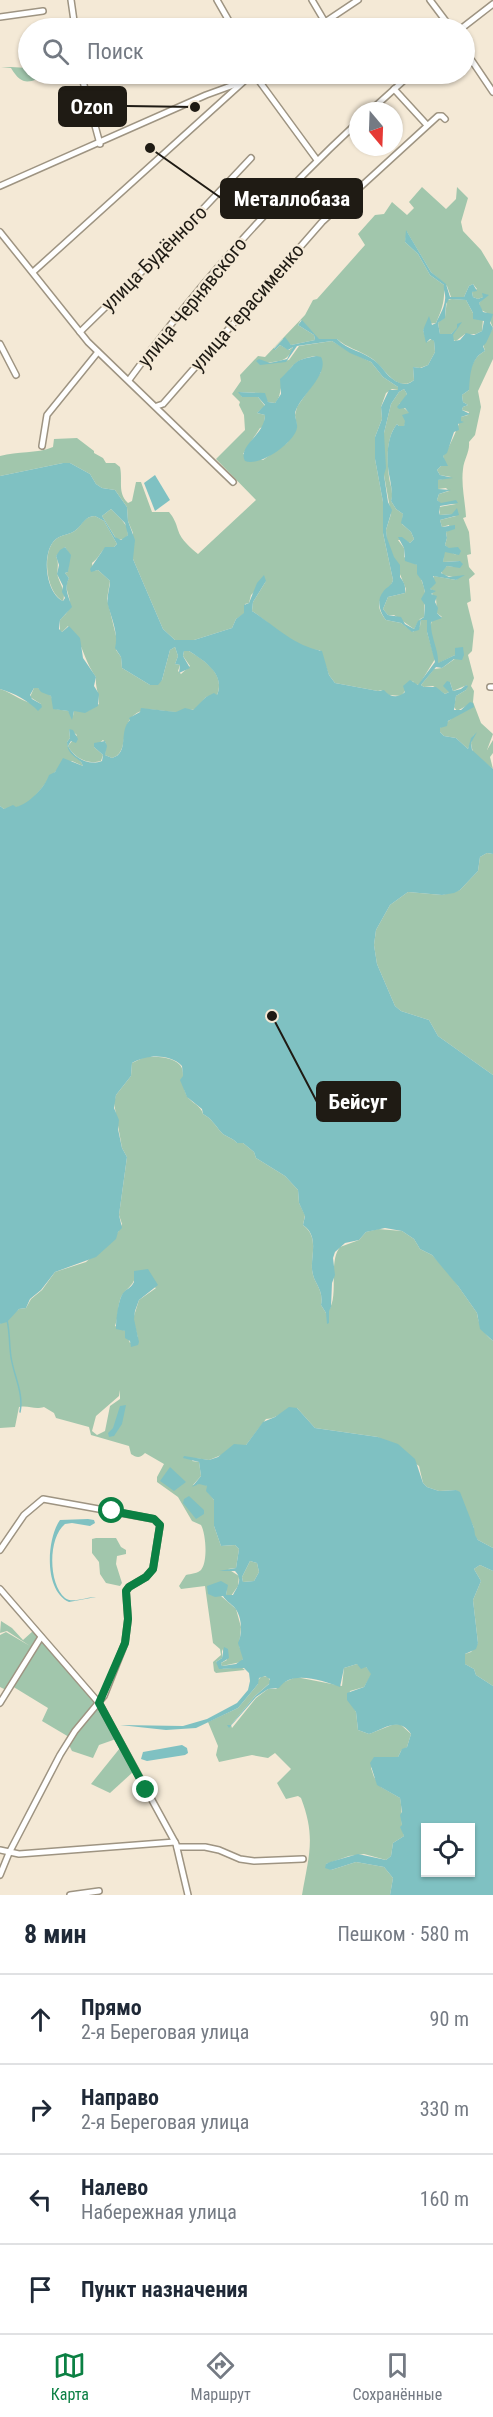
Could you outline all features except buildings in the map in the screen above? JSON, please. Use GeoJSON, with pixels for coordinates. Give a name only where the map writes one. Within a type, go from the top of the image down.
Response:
{"type":"FeatureCollection","features":[{"type":"Feature","properties":{"kind":"street"},"geometry":{"type":"LineString","coordinates":[[71,0],[74,18]]}},
{"type":"Feature","properties":{"kind":"street"},"geometry":{"type":"LineString","coordinates":[[217,0],[227,18]]}},
{"type":"Feature","properties":{"kind":"street"},"geometry":{"type":"LineString","coordinates":[[312,0],[323,18]]}},
{"type":"Feature","properties":{"kind":"street"},"geometry":{"type":"LineString","coordinates":[[331,18],[358,0]]}},
{"type":"Feature","properties":{"kind":"street"},"geometry":{"type":"LineString","coordinates":[[430,0],[444,18]]}},
{"type":"Feature","properties":{"kind":"street"},"geometry":{"type":"LineString","coordinates":[[475,18],[493,4]]}},
{"type":"Feature","properties":{"kind":"street"},"geometry":{"type":"LineString","coordinates":[[0,17],[43,11]]}},
{"type":"Feature","properties":{"kind":"street"},"geometry":{"type":"LineString","coordinates":[[475,64],[493,92]]}},
{"type":"Feature","properties":{"kind":"street"},"geometry":{"type":"LineString","coordinates":[[84,84],[100,144]]}},
{"type":"Feature","properties":{"kind":"street"},"geometry":{"type":"LineString","coordinates":[[0,186],[100,144],[206,95],[237,84]]}},
{"type":"Feature","properties":{"kind":"street"},"geometry":{"type":"LineString","coordinates":[[33,272],[241,84]]}},
{"type":"Feature","properties":{"kind":"street"},"geometry":{"type":"LineString","coordinates":[[260,84],[317,160]]}},
{"type":"Feature","properties":{"kind":"street"},"geometry":{"type":"LineString","coordinates":[[380,102],[400,84]]}},
{"type":"Feature","properties":{"kind":"street"},"geometry":{"type":"LineString","coordinates":[[394,89],[427,125]]}},
{"type":"Feature","properties":{"kind":"street","name":"улица Герасименко"},"geometry":{"type":"LineString","coordinates":[[157,406],[163,404],[328,216],[439,115],[445,119]]}},
{"type":"Feature","properties":{"kind":"street","name":"улица Чернявского"},"geometry":{"type":"LineString","coordinates":[[129,380],[192,297],[231,251],[317,160],[349,130]]}},
{"type":"Feature","properties":{"kind":"street","name":"улица Будённого"},"geometry":{"type":"LineString","coordinates":[[80,332],[169,245],[251,158]]}},
{"type":"Feature","properties":{"kind":"street"},"geometry":{"type":"LineString","coordinates":[[0,232],[98,352],[157,406],[233,482]]}},
{"type":"Feature","properties":{"kind":"street"},"geometry":{"type":"LineString","coordinates":[[0,344],[16,375]]}},
{"type":"Feature","properties":{"kind":"street"},"geometry":{"type":"LineString","coordinates":[[42,446],[47,415],[98,352]]}},
{"type":"Feature","properties":{"kind":"street"},"geometry":{"type":"LineString","coordinates":[[0,1550],[24,1515],[43,1498],[154,1519],[159,1522],[160,1529],[153,1569],[126,1591],[128,1619],[125,1643],[99,1703],[82,1721],[66,1745],[9,1853],[0,1875]]}},
{"type":"Feature","properties":{"kind":"street"},"geometry":{"type":"LineString","coordinates":[[0,1589],[99,1703],[176,1845],[188,1895]]}},
{"type":"Feature","properties":{"kind":"street"},"geometry":{"type":"LineString","coordinates":[[0,1703],[41,1637]]}},
{"type":"Feature","properties":{"kind":"street"},"geometry":{"type":"LineString","coordinates":[[0,1850],[9,1853],[176,1845],[205,1847],[240,1859],[254,1861],[303,1859]]}},
{"type":"Feature","properties":{"kind":"street"},"geometry":{"type":"LineString","coordinates":[[70,1895],[99,1891]]}},
{"type":"Feature","properties":{"kind":"green space"},"geometry":{"type":"Polygon","coordinates":[[[18,67],[18,77],[11,68],[1,68],[18,67]]]}},
{"type":"Feature","properties":{"kind":"green space"},"geometry":{"type":"Polygon","coordinates":[[[422,187],[446,209],[456,199],[457,187],[468,198],[461,222],[463,231],[481,250],[493,270],[493,328],[487,313],[481,310],[479,303],[487,295],[483,294],[483,297],[478,299],[473,297],[472,292],[477,289],[473,284],[469,286],[464,297],[451,297],[447,286],[431,272],[407,232],[405,242],[418,254],[430,275],[444,285],[443,305],[436,323],[427,324],[423,330],[427,342],[432,339],[434,341],[435,352],[428,365],[420,368],[413,367],[414,380],[402,384],[396,381],[371,358],[337,339],[318,339],[301,320],[298,325],[314,335],[315,340],[291,345],[283,339],[274,348],[275,350],[280,345],[289,350],[293,347],[288,356],[285,359],[263,364],[289,360],[299,346],[332,341],[371,362],[383,377],[398,387],[398,390],[392,389],[386,393],[381,407],[382,419],[375,437],[375,459],[383,502],[383,533],[393,580],[381,598],[379,607],[386,620],[401,623],[413,632],[420,626],[421,620],[427,620],[427,632],[435,659],[419,685],[414,684],[413,681],[401,696],[389,695],[381,690],[335,683],[329,675],[320,650],[292,642],[252,611],[253,602],[266,581],[251,595],[249,603],[245,604],[244,614],[236,619],[232,628],[194,640],[175,640],[163,629],[133,559],[133,533],[128,521],[127,507],[115,490],[102,488],[96,484],[90,474],[70,463],[0,476],[0,456],[47,449],[53,447],[54,439],[77,438],[103,458],[106,463],[115,463],[120,467],[121,491],[128,503],[132,501],[136,482],[141,482],[152,512],[169,512],[181,537],[198,554],[256,500],[216,459],[245,430],[240,402],[232,394],[241,381],[240,375],[258,356],[265,357],[305,315],[313,300],[317,299],[365,245],[358,234],[375,215],[384,214],[392,202],[407,215],[414,208],[409,202],[422,187]],[[316,356],[294,364],[288,372],[275,403],[268,402],[261,393],[240,392],[242,397],[258,397],[265,406],[257,413],[265,415],[264,427],[260,428],[243,454],[263,460],[287,443],[297,427],[295,415],[297,407],[321,372],[316,356]]]}},
{"type":"Feature","properties":{"kind":"green space"},"geometry":{"type":"Polygon","coordinates":[[[447,300],[466,300],[474,315],[479,320],[483,319],[482,331],[476,334],[465,334],[456,341],[453,340],[452,335],[457,329],[451,334],[440,334],[438,323],[445,317],[447,300]]]}},
{"type":"Feature","properties":{"kind":"green space"},"geometry":{"type":"Polygon","coordinates":[[[493,328],[493,359],[478,391],[481,407],[475,435],[469,442],[464,462],[463,487],[466,517],[463,518],[469,532],[471,554],[467,555],[469,567],[475,574],[469,579],[471,601],[467,603],[474,631],[472,651],[468,655],[474,678],[471,686],[474,691],[473,702],[481,723],[493,734],[487,750],[493,740],[493,753],[490,757],[493,769],[473,753],[471,743],[474,734],[468,749],[456,738],[444,736],[440,732],[440,728],[468,705],[457,711],[454,707],[456,696],[466,690],[467,685],[453,691],[450,682],[449,692],[445,694],[433,686],[421,685],[434,669],[442,668],[456,658],[455,655],[437,664],[431,631],[432,620],[442,617],[437,613],[436,598],[432,594],[434,591],[430,589],[434,576],[456,580],[458,578],[443,575],[441,571],[447,566],[456,567],[460,561],[443,562],[444,552],[456,555],[445,545],[449,525],[442,527],[440,520],[456,516],[440,515],[439,507],[456,504],[440,503],[437,500],[439,494],[449,491],[446,488],[438,489],[438,480],[451,477],[440,475],[437,470],[441,466],[446,466],[443,456],[454,437],[461,417],[468,415],[469,412],[462,410],[468,405],[463,402],[462,395],[469,390],[471,368],[476,358],[485,351],[483,344],[493,328]]]}},
{"type":"Feature","properties":{"kind":"green space"},"geometry":{"type":"Polygon","coordinates":[[[404,389],[407,394],[403,402],[399,404],[410,413],[404,426],[397,424],[393,429],[389,442],[388,463],[391,501],[403,514],[402,524],[411,532],[414,539],[410,543],[398,540],[404,548],[404,557],[417,565],[425,593],[424,617],[414,629],[394,615],[388,615],[383,609],[388,597],[405,593],[406,589],[387,542],[386,530],[391,514],[384,475],[384,433],[391,404],[399,392],[404,389]]]}},
{"type":"Feature","properties":{"kind":"green space"},"geometry":{"type":"Polygon","coordinates":[[[111,509],[127,527],[128,535],[124,539],[117,540],[102,516],[111,509]]]}},
{"type":"Feature","properties":{"kind":"green space"},"geometry":{"type":"Polygon","coordinates":[[[95,516],[104,521],[117,544],[103,550],[92,563],[93,571],[98,570],[110,581],[107,599],[117,640],[116,650],[121,657],[122,668],[150,685],[162,680],[170,650],[175,647],[178,656],[175,664],[180,665],[178,671],[181,674],[190,666],[183,656],[184,651],[189,651],[212,668],[218,680],[217,695],[206,697],[195,710],[177,712],[144,710],[135,714],[129,720],[126,728],[122,749],[112,758],[105,755],[106,743],[103,740],[94,747],[103,755],[101,761],[96,762],[82,760],[68,746],[71,752],[83,766],[72,761],[64,765],[32,799],[18,807],[4,809],[0,806],[0,689],[30,703],[41,704],[30,697],[34,688],[38,688],[51,696],[56,709],[68,711],[73,716],[74,711],[88,711],[99,704],[96,677],[77,638],[68,626],[62,632],[60,631],[60,620],[68,611],[70,604],[67,586],[69,578],[65,573],[68,572],[69,556],[65,547],[56,556],[58,577],[64,592],[63,601],[57,597],[49,581],[47,562],[51,545],[56,539],[75,531],[95,516]],[[69,729],[70,738],[67,742],[68,746],[77,735],[69,729]]]}},
{"type":"Feature","properties":{"kind":"green space"},"geometry":{"type":"Polygon","coordinates":[[[487,853],[493,854],[493,1075],[438,1036],[429,1020],[401,1011],[395,1006],[377,964],[374,945],[376,930],[390,905],[408,892],[442,895],[460,890],[478,871],[480,857],[487,853]]]}},
{"type":"Feature","properties":{"kind":"green space"},"geometry":{"type":"Polygon","coordinates":[[[147,1056],[166,1058],[179,1064],[182,1068],[187,1096],[203,1114],[223,1134],[237,1143],[243,1143],[254,1152],[256,1158],[285,1176],[298,1190],[299,1203],[305,1215],[303,1225],[313,1240],[313,1274],[321,1294],[321,1305],[326,1313],[333,1300],[334,1262],[340,1247],[359,1240],[366,1232],[378,1229],[402,1231],[414,1239],[420,1249],[432,1255],[449,1273],[477,1313],[482,1329],[493,1341],[493,1548],[478,1540],[474,1535],[474,1528],[456,1490],[439,1491],[427,1487],[423,1483],[419,1466],[378,1437],[315,1428],[297,1408],[288,1409],[266,1419],[246,1445],[209,1460],[194,1458],[192,1461],[199,1462],[201,1476],[193,1485],[204,1483],[214,1500],[214,1526],[221,1546],[235,1545],[239,1549],[236,1568],[228,1569],[239,1576],[238,1586],[231,1596],[226,1595],[227,1589],[221,1596],[236,1609],[241,1627],[239,1646],[244,1657],[241,1662],[222,1666],[221,1663],[227,1660],[222,1649],[222,1658],[216,1662],[223,1669],[241,1667],[245,1670],[216,1673],[214,1671],[213,1662],[221,1655],[220,1649],[213,1643],[205,1586],[181,1589],[179,1586],[186,1575],[201,1570],[205,1561],[205,1541],[201,1525],[192,1521],[178,1497],[157,1482],[157,1477],[164,1464],[145,1453],[140,1457],[135,1456],[131,1454],[129,1446],[91,1435],[89,1427],[56,1418],[54,1413],[44,1407],[19,1407],[15,1427],[0,1428],[0,1324],[19,1309],[26,1308],[55,1272],[86,1262],[118,1232],[122,1224],[119,1215],[127,1157],[122,1148],[114,1103],[116,1095],[131,1076],[132,1063],[147,1056]],[[135,1277],[133,1283],[121,1297],[115,1326],[125,1331],[130,1343],[138,1338],[133,1319],[139,1300],[156,1288],[135,1277]],[[120,1390],[119,1396],[96,1416],[92,1431],[97,1435],[105,1431],[110,1406],[120,1399],[120,1390]]]}},
{"type":"Feature","properties":{"kind":"green space"},"geometry":{"type":"Polygon","coordinates":[[[116,1538],[121,1547],[126,1550],[126,1554],[117,1556],[116,1564],[122,1583],[120,1586],[106,1583],[100,1574],[99,1562],[92,1553],[92,1539],[116,1538]]]}},
{"type":"Feature","properties":{"kind":"green space"},"geometry":{"type":"Polygon","coordinates":[[[250,1561],[257,1563],[259,1572],[254,1581],[243,1582],[242,1577],[250,1561]]]}},
{"type":"Feature","properties":{"kind":"green space"},"geometry":{"type":"Polygon","coordinates":[[[480,1565],[493,1571],[493,1686],[476,1675],[474,1669],[465,1664],[465,1654],[471,1652],[478,1643],[473,1600],[481,1581],[474,1569],[480,1565]]]}},
{"type":"Feature","properties":{"kind":"green space"},"geometry":{"type":"Polygon","coordinates":[[[1,1621],[12,1628],[23,1640],[33,1631],[38,1637],[6,1690],[0,1687],[0,1635],[6,1632],[30,1646],[7,1631],[0,1633],[1,1621]]]}},
{"type":"Feature","properties":{"kind":"green space"},"geometry":{"type":"Polygon","coordinates":[[[41,1640],[96,1702],[69,1737],[42,1721],[48,1708],[12,1686],[41,1640]]]}},
{"type":"Feature","properties":{"kind":"green space"},"geometry":{"type":"Polygon","coordinates":[[[357,1664],[366,1667],[372,1674],[364,1687],[350,1691],[348,1698],[356,1712],[358,1730],[369,1734],[400,1724],[411,1734],[407,1747],[398,1757],[380,1758],[371,1768],[381,1787],[400,1798],[404,1836],[393,1843],[391,1856],[386,1860],[364,1854],[349,1856],[326,1864],[331,1870],[356,1862],[384,1867],[393,1878],[390,1895],[302,1895],[310,1846],[306,1812],[301,1798],[298,1796],[286,1799],[277,1783],[291,1769],[275,1753],[268,1758],[252,1755],[219,1762],[216,1755],[218,1746],[208,1722],[238,1708],[262,1676],[268,1677],[271,1682],[255,1696],[231,1725],[232,1728],[256,1698],[268,1689],[276,1689],[282,1683],[296,1677],[342,1686],[344,1668],[357,1664]]]}},
{"type":"Feature","properties":{"kind":"green space"},"geometry":{"type":"Polygon","coordinates":[[[98,1707],[116,1739],[99,1745],[93,1758],[72,1751],[69,1745],[81,1725],[98,1707]]]}},
{"type":"Feature","properties":{"kind":"green space"},"geometry":{"type":"Polygon","coordinates":[[[120,1748],[133,1772],[110,1793],[91,1784],[120,1748]]]}},
{"type":"Feature","properties":{"kind":"water"},"geometry":{"type":"Polygon","coordinates":[[[406,230],[431,272],[446,284],[450,297],[464,297],[469,286],[473,284],[477,291],[472,292],[473,297],[478,299],[483,297],[482,293],[489,295],[479,303],[483,312],[493,314],[490,323],[493,328],[483,346],[485,351],[476,358],[469,390],[462,395],[463,402],[468,405],[462,410],[470,414],[461,417],[461,421],[464,422],[458,424],[459,430],[454,432],[447,453],[443,456],[448,466],[441,466],[437,470],[440,475],[453,478],[438,480],[438,489],[451,490],[439,494],[437,500],[441,503],[456,500],[458,503],[440,506],[440,515],[452,514],[457,508],[459,515],[440,520],[442,527],[455,525],[455,529],[446,532],[445,545],[449,548],[458,547],[461,551],[459,555],[445,552],[443,562],[460,561],[463,564],[460,568],[447,566],[441,573],[449,577],[465,575],[456,580],[433,576],[436,583],[430,589],[436,591],[431,594],[437,596],[435,602],[438,608],[437,613],[442,618],[431,622],[432,632],[438,663],[455,655],[455,648],[463,647],[464,655],[462,660],[454,659],[442,668],[436,667],[421,685],[436,687],[445,694],[449,692],[443,686],[447,681],[450,682],[453,691],[468,686],[456,696],[454,710],[461,710],[470,702],[474,707],[448,721],[447,726],[440,728],[440,732],[444,736],[456,738],[468,749],[471,738],[477,732],[471,743],[472,750],[493,769],[493,854],[487,853],[480,857],[478,871],[460,890],[454,893],[442,895],[408,892],[390,905],[376,930],[374,945],[377,964],[395,1006],[401,1011],[429,1020],[438,1036],[493,1075],[493,1341],[480,1329],[477,1313],[432,1255],[420,1249],[414,1239],[402,1231],[385,1228],[366,1232],[359,1240],[345,1243],[335,1252],[333,1258],[335,1275],[332,1283],[329,1323],[327,1324],[326,1313],[321,1305],[321,1294],[312,1269],[313,1240],[308,1229],[303,1225],[305,1216],[299,1203],[298,1190],[285,1176],[256,1158],[254,1152],[243,1143],[237,1143],[223,1134],[203,1114],[202,1109],[187,1097],[180,1080],[183,1076],[182,1066],[164,1057],[144,1058],[132,1063],[131,1076],[116,1095],[114,1108],[119,1120],[118,1129],[122,1148],[127,1157],[119,1215],[122,1228],[116,1239],[96,1257],[55,1272],[41,1290],[30,1299],[26,1308],[19,1309],[7,1322],[0,1324],[0,806],[4,809],[13,805],[16,807],[31,799],[44,785],[49,775],[55,772],[63,758],[83,766],[68,749],[67,742],[70,738],[69,729],[73,730],[78,739],[76,743],[71,741],[68,746],[74,754],[87,762],[102,761],[103,755],[94,747],[94,743],[105,741],[107,746],[105,755],[112,758],[117,755],[121,752],[129,718],[140,712],[141,708],[176,712],[185,708],[193,710],[206,697],[214,693],[217,695],[219,687],[212,668],[189,651],[184,651],[183,656],[190,668],[179,673],[180,665],[175,664],[178,656],[175,647],[170,650],[162,680],[158,685],[150,685],[122,668],[121,657],[115,648],[115,631],[108,602],[110,581],[98,570],[91,572],[90,569],[105,547],[114,547],[117,544],[104,521],[95,516],[86,519],[75,531],[56,539],[48,553],[47,571],[52,590],[63,601],[65,598],[62,592],[63,586],[57,574],[59,565],[56,556],[65,547],[71,555],[68,572],[65,573],[69,578],[67,589],[72,607],[60,620],[59,629],[62,632],[69,626],[80,638],[83,658],[96,677],[94,686],[99,694],[98,706],[85,713],[74,711],[72,720],[68,711],[53,709],[51,696],[41,692],[38,688],[34,688],[30,695],[32,699],[41,704],[42,707],[38,711],[21,698],[0,689],[0,476],[70,463],[90,474],[96,484],[102,488],[115,490],[127,507],[128,521],[135,540],[133,559],[163,629],[175,640],[194,640],[232,628],[236,619],[244,613],[244,605],[249,603],[257,583],[264,575],[266,581],[253,602],[252,611],[302,645],[322,651],[329,675],[335,683],[378,691],[384,690],[394,696],[399,696],[405,692],[403,686],[410,680],[418,685],[435,662],[427,632],[427,620],[421,620],[419,630],[412,632],[401,623],[386,620],[379,603],[384,590],[393,580],[383,533],[383,502],[375,459],[375,437],[382,419],[381,407],[389,390],[398,390],[398,387],[383,377],[371,362],[350,353],[332,341],[297,346],[286,362],[260,365],[256,361],[259,359],[270,363],[287,359],[293,347],[288,350],[280,345],[273,350],[285,337],[291,345],[315,340],[314,335],[298,325],[302,320],[319,339],[337,339],[345,346],[370,358],[396,381],[406,384],[414,380],[413,367],[421,368],[428,365],[435,352],[434,341],[430,339],[426,343],[423,330],[429,316],[432,325],[436,323],[444,306],[445,296],[444,285],[430,275],[418,254],[405,242],[406,230]],[[449,299],[446,304],[445,318],[438,323],[440,334],[451,334],[457,328],[457,324],[462,322],[453,335],[454,341],[460,340],[466,333],[474,335],[482,331],[484,321],[473,319],[473,313],[466,300],[449,299]],[[404,389],[399,392],[391,404],[384,433],[386,468],[384,475],[388,502],[392,510],[386,530],[387,538],[394,557],[400,565],[400,577],[405,593],[388,597],[383,609],[388,615],[401,617],[405,624],[414,629],[418,621],[424,617],[425,605],[421,599],[425,592],[417,574],[417,565],[405,561],[404,548],[398,537],[410,543],[414,539],[411,532],[401,523],[403,514],[391,501],[392,490],[388,465],[388,450],[393,429],[397,424],[404,426],[405,421],[402,415],[409,413],[405,408],[397,407],[407,394],[404,389]],[[111,509],[102,516],[115,537],[121,540],[128,535],[125,523],[111,509]]]}},
{"type":"Feature","properties":{"kind":"water"},"geometry":{"type":"Polygon","coordinates":[[[316,356],[321,357],[322,370],[296,410],[295,434],[283,447],[267,457],[251,462],[245,461],[245,450],[264,422],[265,415],[257,413],[265,405],[258,397],[242,397],[238,392],[265,393],[268,402],[275,403],[281,394],[280,379],[298,361],[316,356]]]}},
{"type":"Feature","properties":{"kind":"water"},"geometry":{"type":"Polygon","coordinates":[[[155,475],[170,500],[155,511],[144,483],[155,475]]]}},
{"type":"Feature","properties":{"kind":"water"},"geometry":{"type":"Polygon","coordinates":[[[148,1269],[158,1285],[139,1300],[134,1319],[139,1342],[138,1345],[131,1347],[130,1341],[125,1338],[125,1331],[116,1329],[119,1304],[124,1292],[134,1282],[134,1271],[148,1269]]]}},
{"type":"Feature","properties":{"kind":"water"},"geometry":{"type":"Polygon","coordinates":[[[126,1405],[122,1424],[114,1436],[109,1437],[108,1433],[113,1428],[120,1406],[126,1405]]]}},
{"type":"Feature","properties":{"kind":"water"},"geometry":{"type":"Polygon","coordinates":[[[289,1407],[297,1408],[315,1428],[378,1437],[398,1444],[415,1459],[423,1483],[427,1487],[439,1491],[456,1490],[460,1492],[475,1535],[478,1540],[493,1548],[493,1571],[480,1565],[474,1569],[481,1581],[473,1600],[478,1643],[476,1649],[465,1654],[465,1664],[474,1669],[476,1675],[493,1686],[493,1895],[390,1895],[393,1878],[384,1867],[356,1862],[331,1870],[325,1868],[330,1862],[358,1854],[386,1860],[391,1856],[393,1843],[404,1836],[400,1827],[402,1812],[400,1798],[377,1785],[370,1763],[374,1757],[398,1757],[402,1749],[407,1747],[411,1734],[396,1725],[369,1734],[358,1730],[356,1712],[347,1700],[347,1693],[364,1687],[371,1674],[366,1667],[361,1669],[357,1664],[344,1668],[340,1687],[308,1678],[299,1678],[284,1682],[279,1688],[268,1689],[256,1697],[229,1728],[227,1725],[231,1725],[255,1696],[269,1684],[270,1679],[265,1676],[259,1678],[258,1684],[238,1708],[196,1728],[166,1730],[120,1725],[183,1726],[207,1719],[237,1703],[248,1690],[249,1673],[244,1668],[219,1669],[216,1662],[222,1658],[224,1647],[228,1649],[229,1658],[221,1663],[222,1666],[236,1664],[243,1659],[238,1643],[241,1624],[236,1609],[223,1596],[215,1597],[208,1594],[207,1586],[221,1581],[228,1585],[226,1595],[233,1595],[239,1583],[239,1577],[235,1571],[219,1571],[236,1568],[239,1549],[235,1545],[221,1546],[214,1526],[214,1500],[206,1491],[207,1486],[199,1484],[192,1487],[201,1476],[199,1462],[183,1458],[184,1456],[209,1460],[218,1457],[234,1444],[246,1445],[263,1422],[289,1407]],[[250,1561],[242,1577],[243,1582],[254,1581],[259,1572],[257,1563],[250,1561]]]}},
{"type":"Feature","properties":{"kind":"water"},"geometry":{"type":"Polygon","coordinates":[[[170,1467],[186,1482],[174,1491],[160,1481],[170,1467]]]}},
{"type":"Feature","properties":{"kind":"water"},"geometry":{"type":"Polygon","coordinates":[[[189,1496],[204,1510],[204,1514],[196,1519],[183,1503],[184,1499],[189,1496]]]}},
{"type":"Feature","properties":{"kind":"water"},"geometry":{"type":"Polygon","coordinates":[[[60,1520],[94,1520],[95,1523],[90,1526],[65,1524],[55,1539],[52,1561],[55,1582],[59,1591],[68,1600],[96,1597],[69,1602],[61,1596],[51,1576],[52,1539],[60,1520]]]}},
{"type":"Feature","properties":{"kind":"water"},"geometry":{"type":"Polygon","coordinates":[[[182,1745],[187,1748],[188,1753],[185,1755],[147,1761],[141,1759],[143,1752],[182,1745]]]}},
{"type":"Feature","properties":{"kind":"waterway"},"geometry":{"type":"LineString","coordinates":[[7,1320],[11,1357],[21,1398],[20,1412]]}},
{"type":"Feature","properties":{"kind":"place","name":"Ozon"},"geometry":{"type":"Point","coordinates":[195,107]}},
{"type":"Feature","properties":{"kind":"place","name":"Металлобаза"},"geometry":{"type":"Point","coordinates":[150,148]}},
{"type":"Feature","properties":{"kind":"place","name":"Бейсуг"},"geometry":{"type":"Point","coordinates":[272,1016]}},
{"type":"Feature","properties":{"kind":"route"},"geometry":{"type":"LineString","coordinates":[[112,1511],[154,1519],[160,1525],[153,1569],[150,1574],[126,1591],[128,1619],[125,1643],[104,1696],[99,1703],[146,1790]]}}]}
